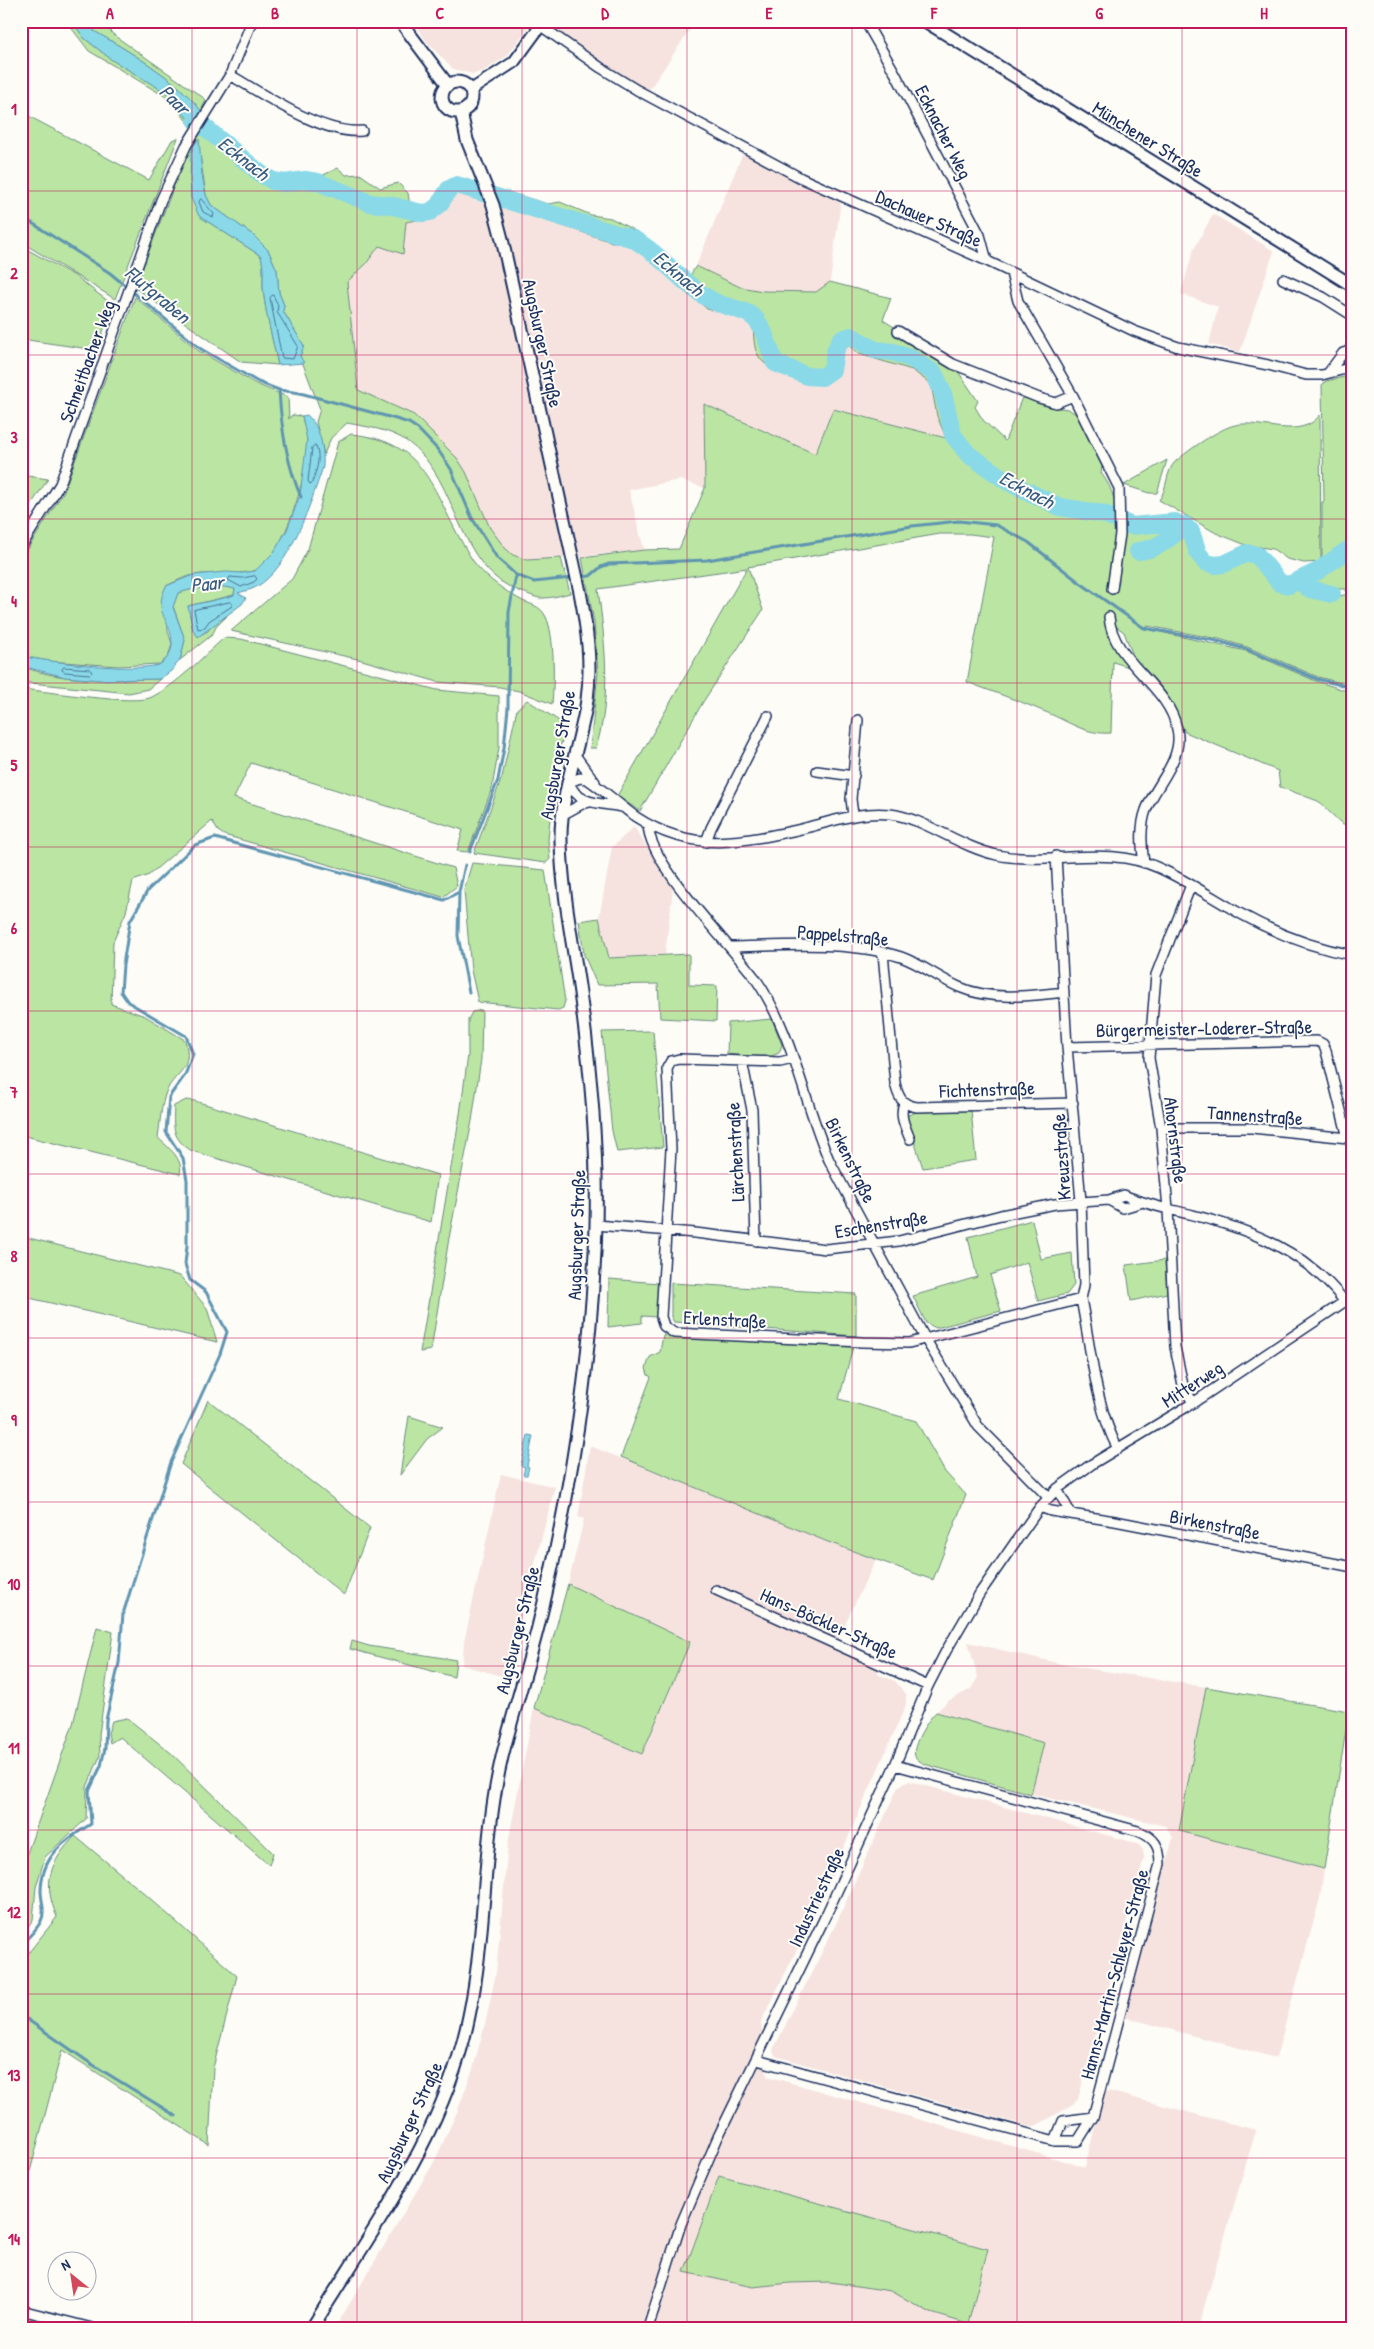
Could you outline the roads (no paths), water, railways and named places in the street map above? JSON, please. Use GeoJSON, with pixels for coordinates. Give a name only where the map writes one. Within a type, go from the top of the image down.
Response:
{"type":"FeatureCollection","features":[{"type":"Feature","properties":{"kind":"main road"},"geometry":{"type":"LineString","coordinates":[[400,21],[415,44],[448,85]]}},
{"type":"Feature","properties":{"kind":"main road","name":"Münchener Straße"},"geometry":{"type":"LineString","coordinates":[[925,21],[1353,286]]}},
{"type":"Feature","properties":{"kind":"main road"},"geometry":{"type":"LineString","coordinates":[[457,82],[463,83],[471,90],[472,102],[469,107],[461,112],[451,111],[443,103],[443,92],[448,85],[457,82]]}},
{"type":"Feature","properties":{"kind":"main road","name":"Augsburger Straße"},"geometry":{"type":"LineString","coordinates":[[312,2328],[417,2155],[439,2108],[456,2063],[469,2019],[478,1963],[496,1793],[502,1760],[540,1617],[559,1529],[580,1407],[591,1316],[596,1225],[596,1134],[588,1053],[561,848],[562,815],[586,702],[589,674],[588,642],[580,592],[493,205],[467,140],[461,112]]}},
{"type":"Feature","properties":{"kind":"street","name":"Schneitbacher Weg"},"geometry":{"type":"LineString","coordinates":[[21,547],[60,484],[138,270],[161,200],[186,146],[230,75],[252,21]]}},
{"type":"Feature","properties":{"kind":"street","name":"Ecknacher Weg"},"geometry":{"type":"LineString","coordinates":[[865,21],[907,95],[980,235],[987,261]]}},
{"type":"Feature","properties":{"kind":"street"},"geometry":{"type":"LineString","coordinates":[[471,90],[514,62],[542,24]]}},
{"type":"Feature","properties":{"kind":"street","name":"Dachauer Straße"},"geometry":{"type":"LineString","coordinates":[[542,24],[601,68],[637,90],[785,170],[987,261],[1155,340],[1306,375],[1340,372],[1353,367]]}},
{"type":"Feature","properties":{"kind":"street"},"geometry":{"type":"LineString","coordinates":[[230,75],[322,125],[344,132],[362,131]]}},
{"type":"Feature","properties":{"kind":"street"},"geometry":{"type":"LineString","coordinates":[[1011,273],[1018,301],[1073,396],[1119,488],[1120,534],[1112,589]]}},
{"type":"Feature","properties":{"kind":"street"},"geometry":{"type":"LineString","coordinates":[[1283,279],[1323,297],[1353,316]]}},
{"type":"Feature","properties":{"kind":"street"},"geometry":{"type":"LineString","coordinates":[[898,331],[953,364],[1048,401],[1063,402],[1073,396]]}},
{"type":"Feature","properties":{"kind":"street"},"geometry":{"type":"LineString","coordinates":[[1329,372],[1343,353],[1351,352],[1353,341]]}},
{"type":"Feature","properties":{"kind":"street"},"geometry":{"type":"LineString","coordinates":[[1109,617],[1112,633],[1122,650],[1166,702],[1177,728],[1179,738],[1178,749],[1151,799],[1143,820],[1141,843],[1144,863]]}},
{"type":"Feature","properties":{"kind":"street"},"geometry":{"type":"LineString","coordinates":[[706,842],[711,828],[768,716]]}},
{"type":"Feature","properties":{"kind":"street"},"geometry":{"type":"LineString","coordinates":[[853,815],[851,799],[858,720]]}},
{"type":"Feature","properties":{"kind":"street"},"geometry":{"type":"LineString","coordinates":[[575,756],[598,786],[622,807],[648,824],[673,836],[706,842],[737,842],[763,838],[853,815],[875,813],[905,817],[965,845],[997,855],[1024,858],[1111,856],[1158,867],[1264,926],[1297,940],[1353,955]]}},
{"type":"Feature","properties":{"kind":"street"},"geometry":{"type":"LineString","coordinates":[[817,771],[854,776]]}},
{"type":"Feature","properties":{"kind":"street"},"geometry":{"type":"LineString","coordinates":[[598,786],[580,778],[569,782],[576,794],[590,802],[622,807]]}},
{"type":"Feature","properties":{"kind":"street"},"geometry":{"type":"LineString","coordinates":[[562,815],[582,804],[590,802]]}},
{"type":"Feature","properties":{"kind":"street","name":"Birkenstraße"},"geometry":{"type":"LineString","coordinates":[[648,824],[648,834],[664,863],[694,904],[754,977],[772,1006],[783,1028],[819,1136],[829,1160],[926,1340],[978,1426],[1048,1497]]}},
{"type":"Feature","properties":{"kind":"street","name":"Kreuzstraße"},"geometry":{"type":"LineString","coordinates":[[1056,856],[1067,1047],[1081,1201],[1084,1285],[1080,1300],[1100,1400],[1109,1432],[1118,1449]]}},
{"type":"Feature","properties":{"kind":"street","name":"Ahornstraße"},"geometry":{"type":"LineString","coordinates":[[1191,885],[1156,975],[1149,1058],[1161,1128],[1168,1208],[1175,1347],[1183,1386],[1192,1403]]}},
{"type":"Feature","properties":{"kind":"street","name":"Pappelstraße"},"geometry":{"type":"LineString","coordinates":[[730,947],[825,947],[883,953],[901,958],[959,987],[977,993],[1000,996],[1064,992]]}},
{"type":"Feature","properties":{"kind":"street"},"geometry":{"type":"LineString","coordinates":[[883,953],[895,1083],[900,1098],[904,1103],[901,1110],[902,1120],[910,1138]]}},
{"type":"Feature","properties":{"kind":"street","name":"Bürgermeister-Loderer-Straße"},"geometry":{"type":"LineString","coordinates":[[1067,1047],[1317,1041],[1322,1044],[1326,1051],[1348,1138],[1353,1147]]}},
{"type":"Feature","properties":{"kind":"street","name":"Erlenstraße"},"geometry":{"type":"LineString","coordinates":[[793,1059],[780,1062],[679,1059],[671,1061],[667,1068],[671,1149],[661,1317],[664,1326],[674,1332],[909,1343],[1080,1300]]}},
{"type":"Feature","properties":{"kind":"street","name":"Lärchenstraße"},"geometry":{"type":"LineString","coordinates":[[742,1062],[752,1110],[756,1241]]}},
{"type":"Feature","properties":{"kind":"street","name":"Fichtenstraße"},"geometry":{"type":"LineString","coordinates":[[904,1103],[917,1107],[1073,1103]]}},
{"type":"Feature","properties":{"kind":"street","name":"Tannenstraße"},"geometry":{"type":"LineString","coordinates":[[1161,1128],[1252,1128],[1348,1138]]}},
{"type":"Feature","properties":{"kind":"street","name":"Eschenstraße"},"geometry":{"type":"LineString","coordinates":[[596,1225],[826,1249],[900,1241],[1001,1215],[1081,1201],[1109,1200],[1124,1195],[1140,1203],[1207,1218],[1266,1239],[1305,1261],[1349,1299]]}},
{"type":"Feature","properties":{"kind":"street","name":"Mitterweg"},"geometry":{"type":"LineString","coordinates":[[1048,1497],[1057,1489],[1192,1403],[1349,1299]]}},
{"type":"Feature","properties":{"kind":"street"},"geometry":{"type":"LineString","coordinates":[[1057,1489],[1071,1514]]}},
{"type":"Feature","properties":{"kind":"street","name":"Industriestraße"},"geometry":{"type":"LineString","coordinates":[[648,2328],[682,2224],[718,2137],[757,2060],[895,1765],[928,1686],[980,1593],[1048,1497]]}},
{"type":"Feature","properties":{"kind":"street","name":"Birkenstraße"},"geometry":{"type":"LineString","coordinates":[[1040,1507],[1353,1568]]}},
{"type":"Feature","properties":{"kind":"street","name":"Hans-Böckler-Straße"},"geometry":{"type":"LineString","coordinates":[[716,1590],[928,1686]]}},
{"type":"Feature","properties":{"kind":"street","name":"Hanns-Martin-Schleyer-Straße"},"geometry":{"type":"LineString","coordinates":[[757,2060],[1054,2141],[1078,2141],[1092,2117],[1160,1864],[1160,1851],[1150,1836],[1138,1832],[895,1765]]}},
{"type":"Feature","properties":{"kind":"street"},"geometry":{"type":"LineString","coordinates":[[1054,2141],[1063,2121],[1092,2117]]}},
{"type":"Feature","properties":{"kind":"street"},"geometry":{"type":"LineString","coordinates":[[21,2310],[92,2328]]}},
{"type":"Feature","properties":{"kind":"water","name":"Paar"},"geometry":{"type":"Polygon","coordinates":[[[72,21],[84,21],[94,31],[152,66],[180,88],[201,111],[190,122],[170,95],[112,60],[84,38],[72,21]]]}},
{"type":"Feature","properties":{"kind":"water"},"geometry":{"type":"Polygon","coordinates":[[[199,139],[206,195],[211,205],[253,235],[268,250],[277,270],[279,293],[284,305],[283,311],[304,346],[300,356],[304,363],[278,365],[265,307],[261,256],[199,216],[191,198],[190,177],[191,153],[199,139]]]}},
{"type":"Feature","properties":{"kind":"water","name":"Paar"},"geometry":{"type":"Polygon","coordinates":[[[307,415],[316,426],[321,439],[323,467],[305,516],[289,550],[279,566],[268,578],[254,588],[238,593],[246,598],[242,604],[198,637],[193,630],[188,606],[234,595],[235,589],[206,587],[178,593],[173,607],[185,640],[180,660],[171,671],[160,679],[100,680],[65,677],[21,666],[21,656],[111,667],[146,667],[164,662],[172,647],[169,628],[161,604],[166,586],[193,575],[255,571],[274,552],[287,530],[300,495],[307,440],[302,416],[307,415]]]}},
{"type":"Feature","properties":{"kind":"water"},"geometry":{"type":"Polygon","coordinates":[[[528,1435],[533,1436],[527,1475],[523,1475],[525,1467],[521,1466],[528,1435]]]}},
{"type":"Feature","properties":{"kind":"waterway","name":"Ecknach"},"geometry":{"type":"LineString","coordinates":[[196,120],[261,174],[273,181],[285,183],[305,180],[318,182],[370,203],[389,205],[422,213],[430,212],[439,205],[449,189],[457,185],[633,239],[655,254],[704,296],[720,304],[743,311],[753,317],[763,330],[775,363],[807,376],[822,377],[832,370],[835,352],[840,340],[851,336],[875,350],[893,352],[912,359],[934,373],[943,393],[953,435],[968,454],[1008,482],[1060,507],[1104,514],[1132,526],[1175,522],[1191,531],[1198,553],[1205,562],[1215,565],[1224,564],[1247,553],[1257,555],[1280,583],[1289,585],[1318,571],[1346,551],[1353,550]]}},
{"type":"Feature","properties":{"kind":"waterway","name":"Flutgraben"},"geometry":{"type":"LineString","coordinates":[[21,216],[110,273],[201,349],[258,382],[279,390],[300,393],[389,417],[409,423],[418,429],[438,450],[451,469],[472,518],[497,558],[516,575],[534,582],[590,576],[601,567],[609,564],[707,560],[912,526],[959,521],[996,525],[1028,542],[1079,582],[1144,628],[1217,641],[1246,649],[1317,679],[1353,688]]}},
{"type":"Feature","properties":{"kind":"waterway"},"geometry":{"type":"LineString","coordinates":[[279,390],[286,445],[292,472],[301,497]]}},
{"type":"Feature","properties":{"kind":"waterway","name":"Ecknach"},"geometry":{"type":"LineString","coordinates":[[1138,551],[1151,548],[1163,542],[1185,525]]}},
{"type":"Feature","properties":{"kind":"waterway"},"geometry":{"type":"LineString","coordinates":[[470,852],[498,780],[504,748],[508,708],[509,612],[516,575]]}},
{"type":"Feature","properties":{"kind":"waterway","name":"Ecknach"},"geometry":{"type":"LineString","coordinates":[[1300,581],[1309,589],[1332,594]]}},
{"type":"Feature","properties":{"kind":"waterway"},"geometry":{"type":"LineString","coordinates":[[21,1945],[41,1921],[43,1910],[42,1879],[50,1859],[63,1843],[91,1824],[89,1791],[101,1766],[105,1748],[106,1720],[119,1663],[123,1614],[171,1462],[220,1354],[227,1332],[206,1292],[190,1280],[185,1264],[187,1246],[187,1180],[183,1158],[166,1132],[169,1097],[185,1075],[193,1054],[186,1036],[128,1002],[121,992],[130,921],[148,890],[195,845],[215,838],[444,900],[459,892]]}},
{"type":"Feature","properties":{"kind":"waterway"},"geometry":{"type":"LineString","coordinates":[[465,865],[459,892],[458,936],[469,992]]}},
{"type":"Feature","properties":{"kind":"waterway"},"geometry":{"type":"LineString","coordinates":[[21,2015],[90,2063],[176,2116]]}}]}
